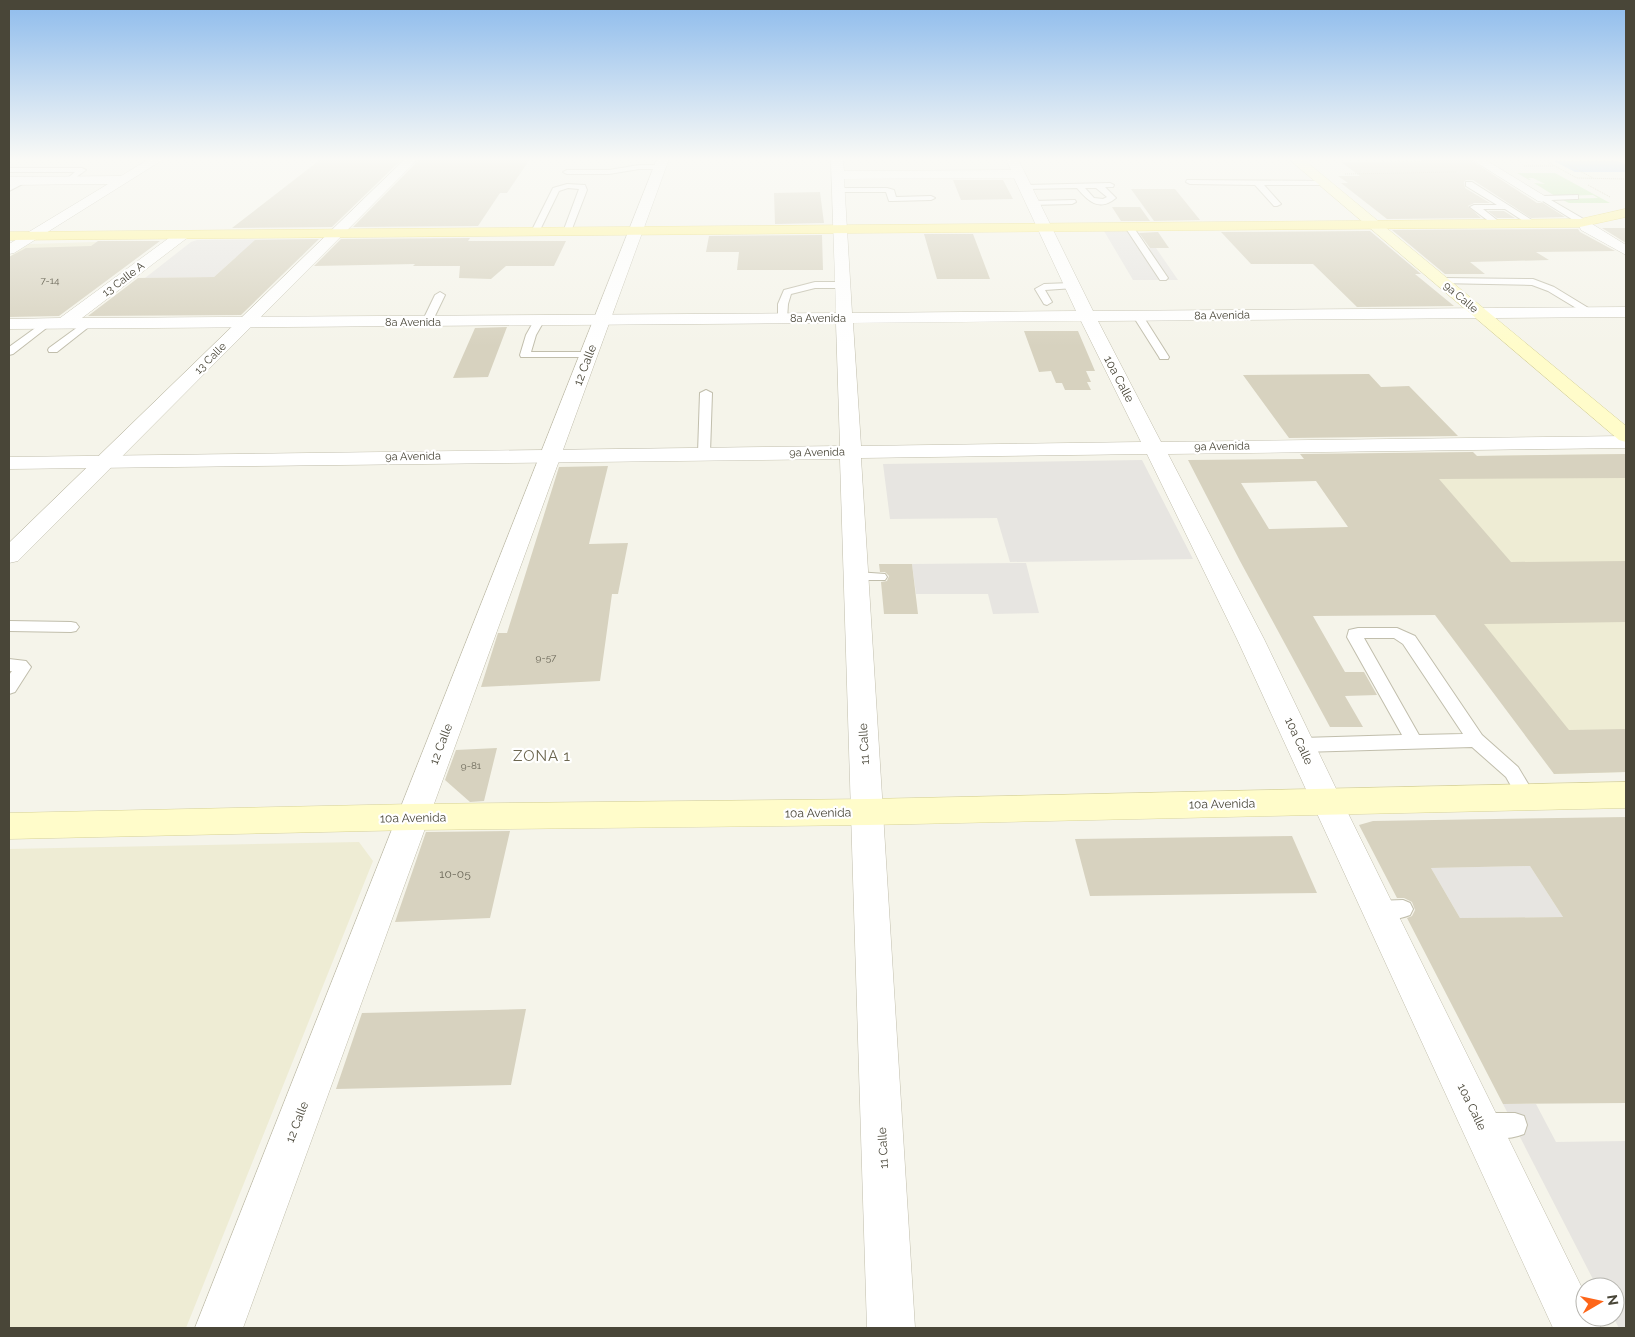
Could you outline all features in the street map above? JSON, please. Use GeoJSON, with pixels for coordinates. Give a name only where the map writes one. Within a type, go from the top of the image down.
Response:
{"type":"FeatureCollection","features":[{"type":"Feature","properties":{"kind":"main road"},"geometry":{"type":"LineString","coordinates":[[9,236],[840,230],[880,221]]}},
{"type":"Feature","properties":{"kind":"main road"},"geometry":{"type":"LineString","coordinates":[[1115,221],[1129,227],[1534,224],[1591,221]]}},
{"type":"Feature","properties":{"kind":"main road","name":"9a Calle"},"geometry":{"type":"LineString","coordinates":[[1370,221],[1626,436]]}},
{"type":"Feature","properties":{"kind":"main road","name":"10a Avenida"},"geometry":{"type":"LineString","coordinates":[[9,826],[413,817],[868,812],[1626,795]]}},
{"type":"Feature","properties":{"kind":"street"},"geometry":{"type":"LineString","coordinates":[[9,250],[55,221]]}},
{"type":"Feature","properties":{"kind":"street","name":"13 Calle"},"geometry":{"type":"LineString","coordinates":[[9,556],[350,221]]}},
{"type":"Feature","properties":{"kind":"street","name":"12 Calle"},"geometry":{"type":"LineString","coordinates":[[219,1328],[639,221]]}},
{"type":"Feature","properties":{"kind":"street","name":"11 Calle"},"geometry":{"type":"LineString","coordinates":[[840,221],[850,452],[869,577],[868,812],[891,1328]]}},
{"type":"Feature","properties":{"kind":"street","name":"10a Calle"},"geometry":{"type":"LineString","coordinates":[[1044,221],[1086,317],[1155,447],[1302,745],[1326,801],[1390,909],[1481,1125],[1578,1328]]}},
{"type":"Feature","properties":{"kind":"street"},"geometry":{"type":"LineString","coordinates":[[1584,223],[1586,227],[1626,251]]}},
{"type":"Feature","properties":{"kind":"street","name":"13 Calle A"},"geometry":{"type":"LineString","coordinates":[[64,324],[182,235]]}},
{"type":"Feature","properties":{"kind":"street","name":"8a Avenida"},"geometry":{"type":"LineString","coordinates":[[9,324],[1626,312]]}},
{"type":"Feature","properties":{"kind":"street","name":"9a Avenida"},"geometry":{"type":"LineString","coordinates":[[9,462],[1626,442]]}},
{"type":"Feature","properties":{"kind":"lane"},"geometry":{"type":"LineString","coordinates":[[535,232],[540,221]]}},
{"type":"Feature","properties":{"kind":"lane"},"geometry":{"type":"LineString","coordinates":[[567,232],[571,221]]}},
{"type":"Feature","properties":{"kind":"lane"},"geometry":{"type":"LineString","coordinates":[[1494,221],[1498,224]]}},
{"type":"Feature","properties":{"kind":"lane"},"geometry":{"type":"LineString","coordinates":[[1530,221],[1534,224]]}},
{"type":"Feature","properties":{"kind":"lane"},"geometry":{"type":"LineString","coordinates":[[1129,227],[1163,278]]}},
{"type":"Feature","properties":{"kind":"lane"},"geometry":{"type":"LineString","coordinates":[[1442,281],[1533,282],[1551,289],[1590,312]]}},
{"type":"Feature","properties":{"kind":"lane"},"geometry":{"type":"LineString","coordinates":[[782,319],[783,304],[787,292],[815,285],[843,285]]}},
{"type":"Feature","properties":{"kind":"lane"},"geometry":{"type":"LineString","coordinates":[[1047,302],[1040,289],[1044,287],[1071,286]]}},
{"type":"Feature","properties":{"kind":"lane"},"geometry":{"type":"LineString","coordinates":[[426,322],[440,295]]}},
{"type":"Feature","properties":{"kind":"lane"},"geometry":{"type":"LineString","coordinates":[[1138,316],[1164,357]]}},
{"type":"Feature","properties":{"kind":"lane"},"geometry":{"type":"LineString","coordinates":[[540,321],[531,335],[525,355],[588,355]]}},
{"type":"Feature","properties":{"kind":"lane"},"geometry":{"type":"LineString","coordinates":[[9,352],[45,324]]}},
{"type":"Feature","properties":{"kind":"lane"},"geometry":{"type":"LineString","coordinates":[[53,350],[86,324]]}},
{"type":"Feature","properties":{"kind":"lane"},"geometry":{"type":"LineString","coordinates":[[704,453],[706,393]]}},
{"type":"Feature","properties":{"kind":"lane"},"geometry":{"type":"LineString","coordinates":[[9,626],[71,627]]}},
{"type":"Feature","properties":{"kind":"lane"},"geometry":{"type":"LineString","coordinates":[[1414,741],[1355,634],[1397,633],[1409,640],[1476,740],[1512,772],[1527,797]]}},
{"type":"Feature","properties":{"kind":"lane"},"geometry":{"type":"LineString","coordinates":[[9,665],[20,665],[23,667],[9,688]]}},
{"type":"Feature","properties":{"kind":"lane"},"geometry":{"type":"LineString","coordinates":[[1302,745],[1476,740]]}},
{"type":"Feature","properties":{"kind":"lane"},"geometry":{"type":"LineString","coordinates":[[1481,1125],[1514,1125]]}},
{"type":"Feature","properties":{"kind":"shaded area"},"geometry":{"type":"Polygon","coordinates":[[[1104,231],[1127,231],[1138,248],[1156,248],[1178,280],[1133,280],[1104,231]]]}},
{"type":"Feature","properties":{"kind":"shaded area"},"geometry":{"type":"Polygon","coordinates":[[[313,239],[316,241],[301,257],[236,257],[214,277],[145,278],[191,242],[197,240],[313,239]]]}},
{"type":"Feature","properties":{"kind":"shaded area"},"geometry":{"type":"Polygon","coordinates":[[[97,242],[66,264],[22,278],[9,278],[9,257],[29,244],[97,242]]]}},
{"type":"Feature","properties":{"kind":"shaded area"},"geometry":{"type":"Polygon","coordinates":[[[1626,454],[1626,772],[1554,774],[1381,457],[1626,454]]]}},
{"type":"Feature","properties":{"kind":"shaded area"},"geometry":{"type":"Polygon","coordinates":[[[1142,460],[1193,559],[1010,562],[997,518],[890,519],[883,464],[1142,460]]]}},
{"type":"Feature","properties":{"kind":"shaded area"},"geometry":{"type":"Polygon","coordinates":[[[1026,563],[1039,613],[993,614],[988,594],[916,594],[912,564],[1026,563]]]}},
{"type":"Feature","properties":{"kind":"shaded area"},"geometry":{"type":"Polygon","coordinates":[[[359,842],[373,861],[186,1328],[9,1328],[9,849],[359,842]]]}},
{"type":"Feature","properties":{"kind":"shaded area"},"geometry":{"type":"Polygon","coordinates":[[[1530,866],[1563,917],[1460,918],[1431,868],[1530,866]]]}},
{"type":"Feature","properties":{"kind":"shaded area"},"geometry":{"type":"Polygon","coordinates":[[[1503,1104],[1536,1104],[1556,1142],[1626,1141],[1626,1328],[1618,1327],[1625,1327],[1625,1277],[1592,1277],[1503,1104]]]}},
{"type":"Feature","properties":{"kind":"building"},"geometry":{"type":"Polygon","coordinates":[[[241,221],[338,221],[332,227],[232,228],[241,221]]]}},
{"type":"Feature","properties":{"kind":"building"},"geometry":{"type":"Polygon","coordinates":[[[359,221],[481,221],[478,226],[353,227],[359,221]]]}},
{"type":"Feature","properties":{"kind":"building"},"geometry":{"type":"Polygon","coordinates":[[[775,221],[824,221],[824,223],[775,224],[775,221]]]}},
{"type":"Feature","properties":{"kind":"building"},"geometry":{"type":"Polygon","coordinates":[[[1602,228],[1626,228],[1626,243],[1602,228]]]}},
{"type":"Feature","properties":{"kind":"building"},"geometry":{"type":"Polygon","coordinates":[[[1578,229],[1580,232],[1615,251],[1536,252],[1549,260],[1470,262],[1485,274],[1445,274],[1392,230],[1578,229]]]}},
{"type":"Feature","properties":{"kind":"building"},"geometry":{"type":"Polygon","coordinates":[[[1370,231],[1421,274],[1415,274],[1454,306],[1357,307],[1313,264],[1251,264],[1221,232],[1370,231]]]}},
{"type":"Feature","properties":{"kind":"building"},"geometry":{"type":"Polygon","coordinates":[[[1158,232],[1169,248],[1150,248],[1139,233],[1158,232]]]}},
{"type":"Feature","properties":{"kind":"building"},"geometry":{"type":"Polygon","coordinates":[[[924,234],[973,234],[990,279],[937,279],[924,234]]]}},
{"type":"Feature","properties":{"kind":"building"},"geometry":{"type":"Polygon","coordinates":[[[822,235],[823,270],[737,270],[739,252],[706,252],[709,236],[822,235]]]}},
{"type":"Feature","properties":{"kind":"building"},"geometry":{"type":"Polygon","coordinates":[[[470,238],[468,241],[566,241],[554,266],[506,266],[491,279],[459,278],[460,266],[413,266],[415,264],[314,266],[341,239],[470,238]]]}},
{"type":"Feature","properties":{"kind":"building"},"geometry":{"type":"Polygon","coordinates":[[[319,239],[241,315],[88,316],[138,278],[214,277],[255,240],[319,239]]]}},
{"type":"Feature","properties":{"kind":"building"},"geometry":{"type":"Polygon","coordinates":[[[98,241],[160,241],[59,316],[9,317],[9,257],[26,248],[91,246],[98,241]]]}},
{"type":"Feature","properties":{"kind":"building"},"geometry":{"type":"Polygon","coordinates":[[[507,327],[488,377],[453,378],[475,328],[507,327]]]}},
{"type":"Feature","properties":{"kind":"building"},"geometry":{"type":"Polygon","coordinates":[[[1024,331],[1078,331],[1095,371],[1086,371],[1091,382],[1087,382],[1091,390],[1065,390],[1062,383],[1056,383],[1051,371],[1039,372],[1024,331]]]}},
{"type":"Feature","properties":{"kind":"building"},"geometry":{"type":"Polygon","coordinates":[[[1369,374],[1381,387],[1409,386],[1458,436],[1289,438],[1243,375],[1369,374]]]}},
{"type":"Feature","properties":{"kind":"building"},"geometry":{"type":"Polygon","coordinates":[[[1473,452],[1477,456],[1626,454],[1626,478],[1439,479],[1511,562],[1626,561],[1626,622],[1484,624],[1569,730],[1626,729],[1626,772],[1554,774],[1435,615],[1313,616],[1345,672],[1364,672],[1377,695],[1345,696],[1363,727],[1330,727],[1240,561],[1188,460],[1304,459],[1300,454],[1473,452]],[[1316,481],[1241,483],[1269,529],[1348,527],[1316,481]]]}},
{"type":"Feature","properties":{"kind":"building"},"geometry":{"type":"Polygon","coordinates":[[[608,466],[589,544],[628,543],[618,594],[612,594],[600,681],[481,687],[498,633],[507,633],[559,467],[608,466]]]}},
{"type":"Feature","properties":{"kind":"building"},"geometry":{"type":"Polygon","coordinates":[[[879,564],[912,564],[918,614],[884,614],[881,582],[887,581],[889,576],[885,572],[880,572],[879,564]]]}},
{"type":"Feature","properties":{"kind":"building"},"geometry":{"type":"Polygon","coordinates":[[[497,748],[484,801],[470,802],[445,780],[456,750],[497,748]]]}},
{"type":"Feature","properties":{"kind":"building"},"geometry":{"type":"Polygon","coordinates":[[[1626,817],[1626,1103],[1503,1104],[1407,918],[1412,916],[1415,910],[1412,902],[1404,898],[1397,898],[1359,825],[1373,821],[1626,817]],[[1530,866],[1431,868],[1460,918],[1563,917],[1530,866]]]}},
{"type":"Feature","properties":{"kind":"building"},"geometry":{"type":"Polygon","coordinates":[[[510,831],[490,918],[395,922],[426,832],[510,831]]]}},
{"type":"Feature","properties":{"kind":"building"},"geometry":{"type":"Polygon","coordinates":[[[1292,836],[1317,893],[1090,896],[1075,839],[1292,836]]]}},
{"type":"Feature","properties":{"kind":"building"},"geometry":{"type":"Polygon","coordinates":[[[526,1009],[511,1085],[336,1089],[362,1013],[526,1009]]]}},
{"type":"Feature","properties":{"kind":"district","name":"ZONA 1"},"geometry":{"type":"Point","coordinates":[542,756]}}]}
